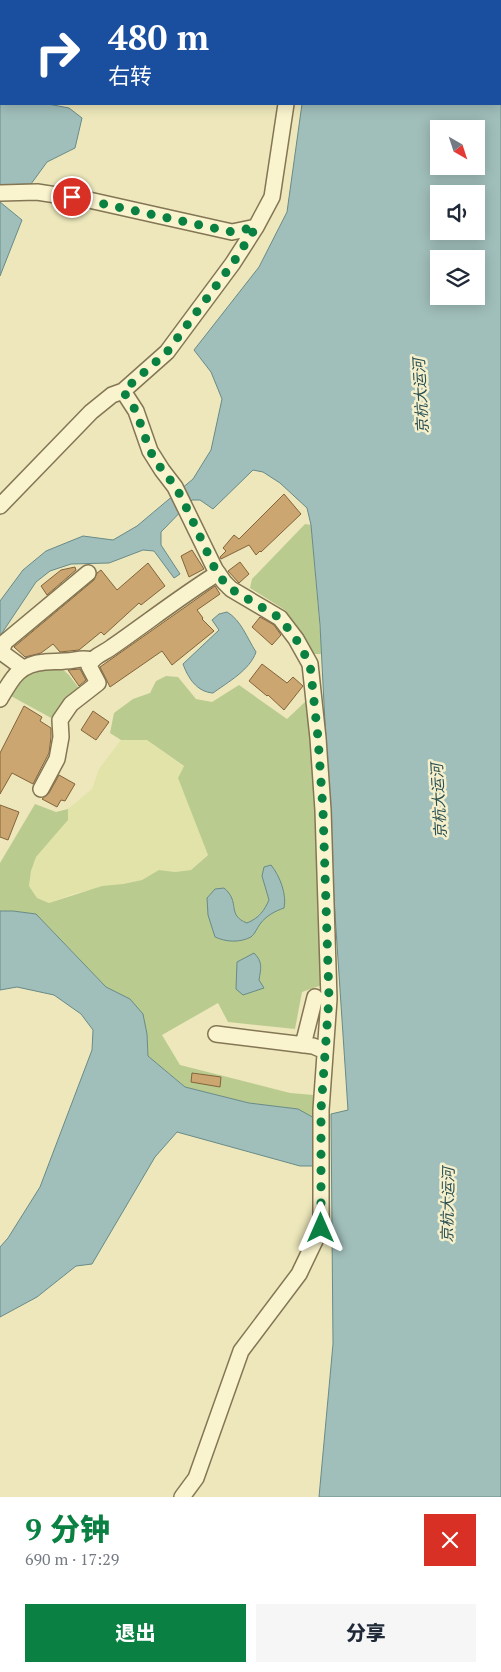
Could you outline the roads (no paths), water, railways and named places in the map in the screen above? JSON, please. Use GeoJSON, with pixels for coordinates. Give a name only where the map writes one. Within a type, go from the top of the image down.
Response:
{"type":"FeatureCollection","features":[{"type":"Feature","properties":{"kind":"street"},"geometry":{"type":"LineString","coordinates":[[0,506],[91,412],[112,395],[123,391],[167,352],[233,263],[272,197],[286,105]]}},
{"type":"Feature","properties":{"kind":"street"},"geometry":{"type":"LineString","coordinates":[[0,193],[37,192],[89,200],[232,232],[256,227]]}},
{"type":"Feature","properties":{"kind":"street"},"geometry":{"type":"LineString","coordinates":[[123,391],[136,411],[150,451],[176,487],[218,573],[231,589],[280,618],[296,639],[310,664],[323,810],[329,998],[321,1110],[321,1228],[300,1274],[241,1351],[196,1478],[182,1497]]}},
{"type":"Feature","properties":{"kind":"street"},"geometry":{"type":"LineString","coordinates":[[41,789],[57,759],[61,737],[60,720],[71,704],[98,683],[89,666],[92,660],[180,597],[218,573]]}},
{"type":"Feature","properties":{"kind":"street"},"geometry":{"type":"LineString","coordinates":[[24,668],[1,652],[5,642],[88,574]]}},
{"type":"Feature","properties":{"kind":"street"},"geometry":{"type":"LineString","coordinates":[[0,699],[13,676],[33,663],[68,661],[82,658],[92,660]]}},
{"type":"Feature","properties":{"kind":"street"},"geometry":{"type":"LineString","coordinates":[[303,1045],[315,998]]}},
{"type":"Feature","properties":{"kind":"street"},"geometry":{"type":"LineString","coordinates":[[216,1034],[303,1045],[326,1051]]}},
{"type":"Feature","properties":{"kind":"water"},"geometry":{"type":"Polygon","coordinates":[[[0,105],[53,105],[69,108],[82,118],[75,148],[47,162],[31,184],[0,185],[0,105]]]}},
{"type":"Feature","properties":{"kind":"water","name":"京杭大运河"},"geometry":{"type":"Polygon","coordinates":[[[302,105],[501,105],[501,1497],[319,1497],[333,1344],[331,1114],[348,1110],[334,899],[320,625],[311,525],[307,508],[280,483],[263,472],[253,470],[213,509],[200,500],[192,500],[161,532],[161,545],[180,574],[174,578],[154,551],[143,550],[109,563],[71,564],[50,571],[36,582],[0,636],[0,601],[23,570],[46,551],[83,536],[113,540],[137,526],[193,479],[211,450],[222,399],[211,372],[194,350],[259,267],[287,212],[302,105]]]}},
{"type":"Feature","properties":{"kind":"water"},"geometry":{"type":"Polygon","coordinates":[[[0,202],[22,220],[0,276],[0,202]]]}},
{"type":"Feature","properties":{"kind":"water"},"geometry":{"type":"Polygon","coordinates":[[[227,612],[240,624],[256,652],[249,664],[238,675],[213,693],[207,692],[194,683],[183,664],[219,630],[212,620],[219,614],[227,612]]]}},
{"type":"Feature","properties":{"kind":"water"},"geometry":{"type":"Polygon","coordinates":[[[271,865],[282,886],[284,908],[274,912],[265,919],[251,937],[233,941],[215,937],[208,915],[207,898],[215,889],[224,888],[232,898],[235,912],[241,920],[247,923],[255,919],[261,914],[269,900],[262,876],[264,867],[271,865]]]}},
{"type":"Feature","properties":{"kind":"water"},"geometry":{"type":"Polygon","coordinates":[[[0,911],[36,914],[106,987],[130,999],[143,1014],[147,1034],[148,1056],[185,1087],[249,1103],[298,1109],[325,1124],[325,1166],[300,1166],[177,1132],[155,1157],[92,1264],[76,1266],[37,1297],[0,1317],[0,1247],[8,1238],[40,1187],[92,1050],[93,1030],[81,1014],[54,995],[17,987],[0,990],[0,911]]]}},
{"type":"Feature","properties":{"kind":"water"},"geometry":{"type":"Polygon","coordinates":[[[254,953],[260,962],[259,980],[264,988],[243,995],[236,989],[237,962],[254,953]]]}}]}
